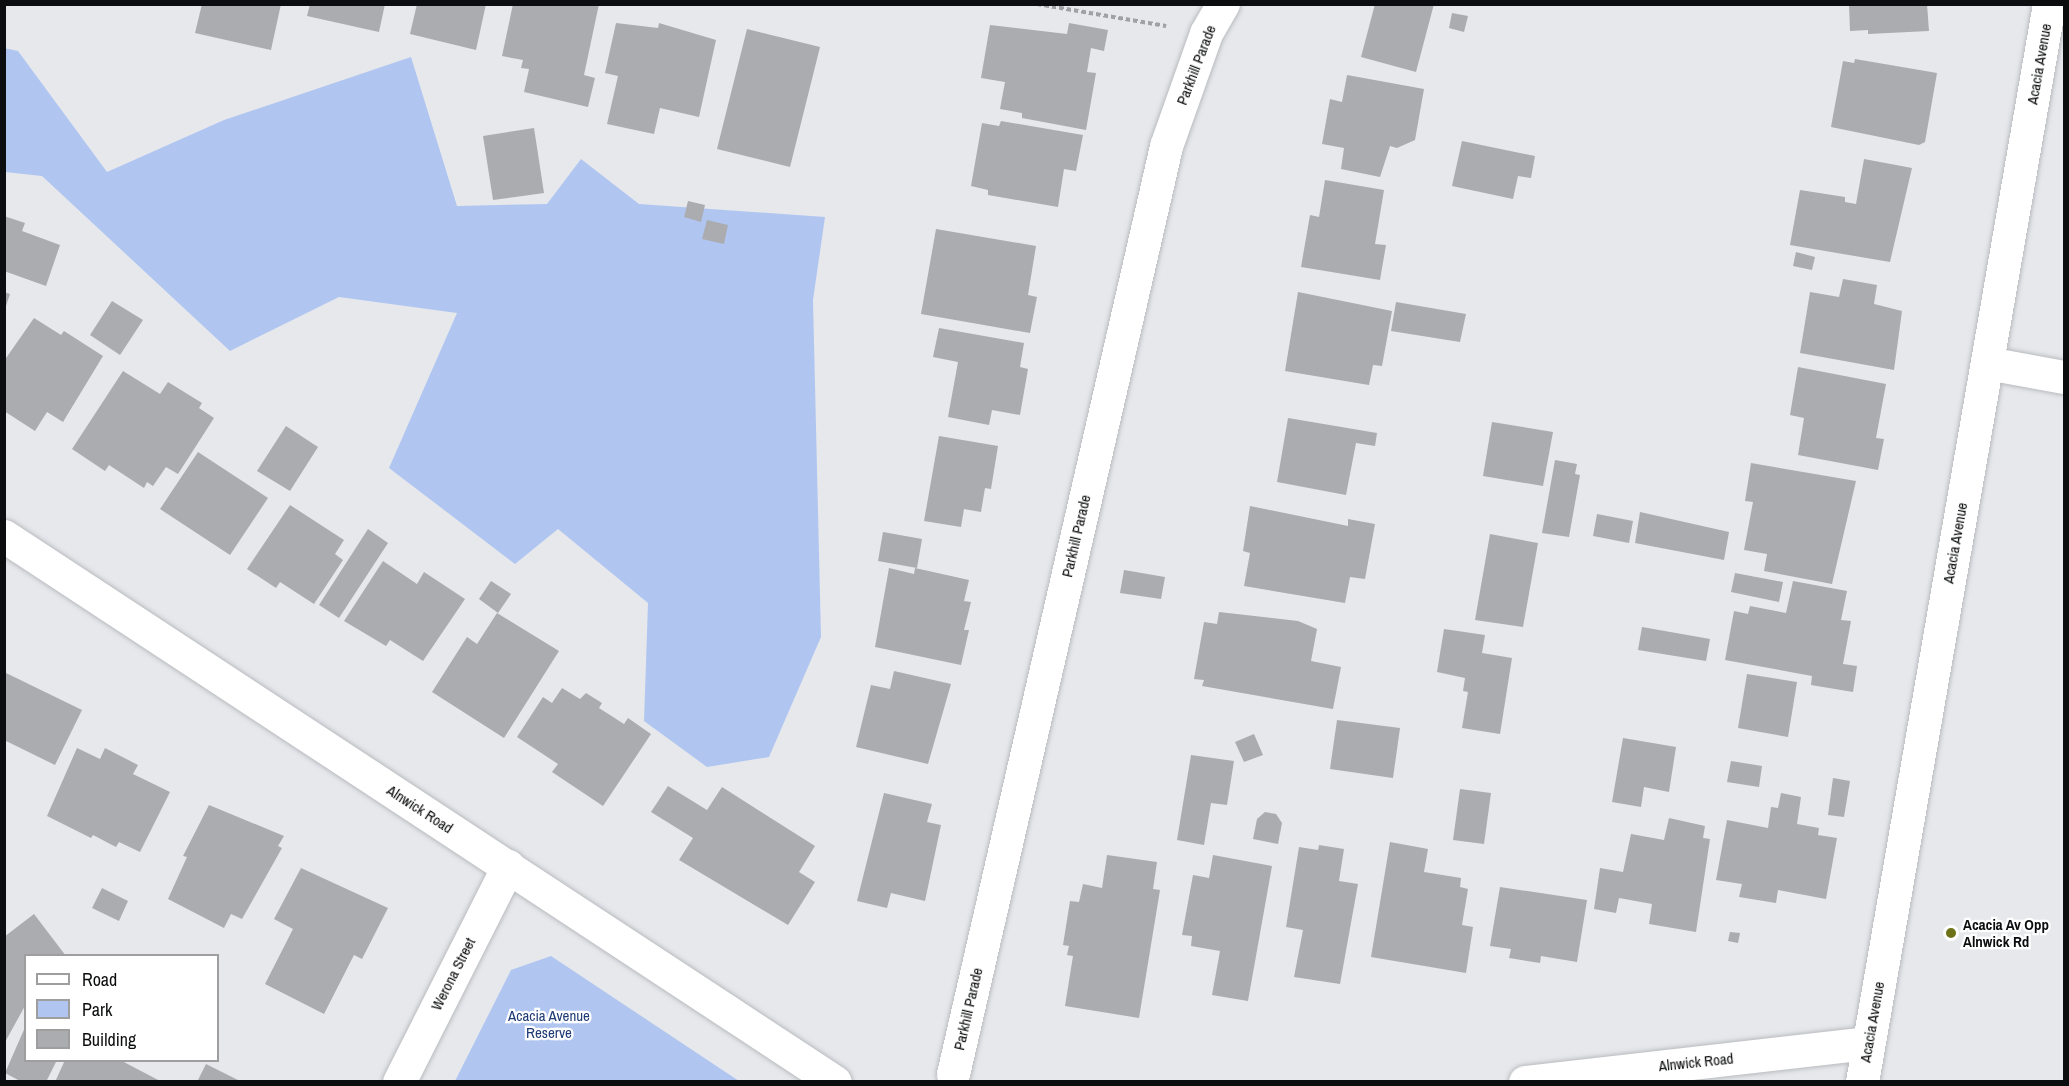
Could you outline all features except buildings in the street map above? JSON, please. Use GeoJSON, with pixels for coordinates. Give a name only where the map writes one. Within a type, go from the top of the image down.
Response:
{"type":"FeatureCollection","features":[{"type":"Feature","properties":{"kind":"street","name":"Parkhill Parade"},"geometry":{"type":"LineString","coordinates":[[953,1074],[1166,146],[1206,33],[1223,4]]}},
{"type":"Feature","properties":{"kind":"street","name":"Acacia Avenue"},"geometry":{"type":"LineString","coordinates":[[1862,1082],[2049,4]]}},
{"type":"Feature","properties":{"kind":"street"},"geometry":{"type":"LineString","coordinates":[[1987,363],[2064,377]]}},
{"type":"Feature","properties":{"kind":"street","name":"Alnwick Road"},"geometry":{"type":"LineString","coordinates":[[4,536],[835,1082]]}},
{"type":"Feature","properties":{"kind":"street","name":"Werona Street"},"geometry":{"type":"LineString","coordinates":[[399,1082],[508,866]]}},
{"type":"Feature","properties":{"kind":"street","name":"Alnwick Road"},"geometry":{"type":"LineString","coordinates":[[1525,1082],[1868,1043]]}},
{"type":"Feature","properties":{"kind":"path"},"geometry":{"type":"LineString","coordinates":[[1037,4],[1206,33]]}},
{"type":"Feature","properties":{"kind":"green space"},"geometry":{"type":"Polygon","coordinates":[[[4,48],[18,51],[107,172],[224,120],[411,57],[457,206],[547,204],[581,159],[639,204],[825,217],[813,300],[821,637],[769,757],[707,767],[644,721],[648,603],[558,529],[515,564],[389,468],[457,313],[339,297],[230,351],[42,176],[5,172],[4,48]]]}},
{"type":"Feature","properties":{"kind":"green space","name":"Acacia Avenue Reserve"},"geometry":{"type":"Polygon","coordinates":[[[551,956],[739,1081],[455,1081],[511,970],[551,956]]]}},
{"type":"Feature","properties":{"kind":"place","name":"Acacia Av Opp Alnwick Rd"},"geometry":{"type":"Point","coordinates":[1951,933]}}]}
